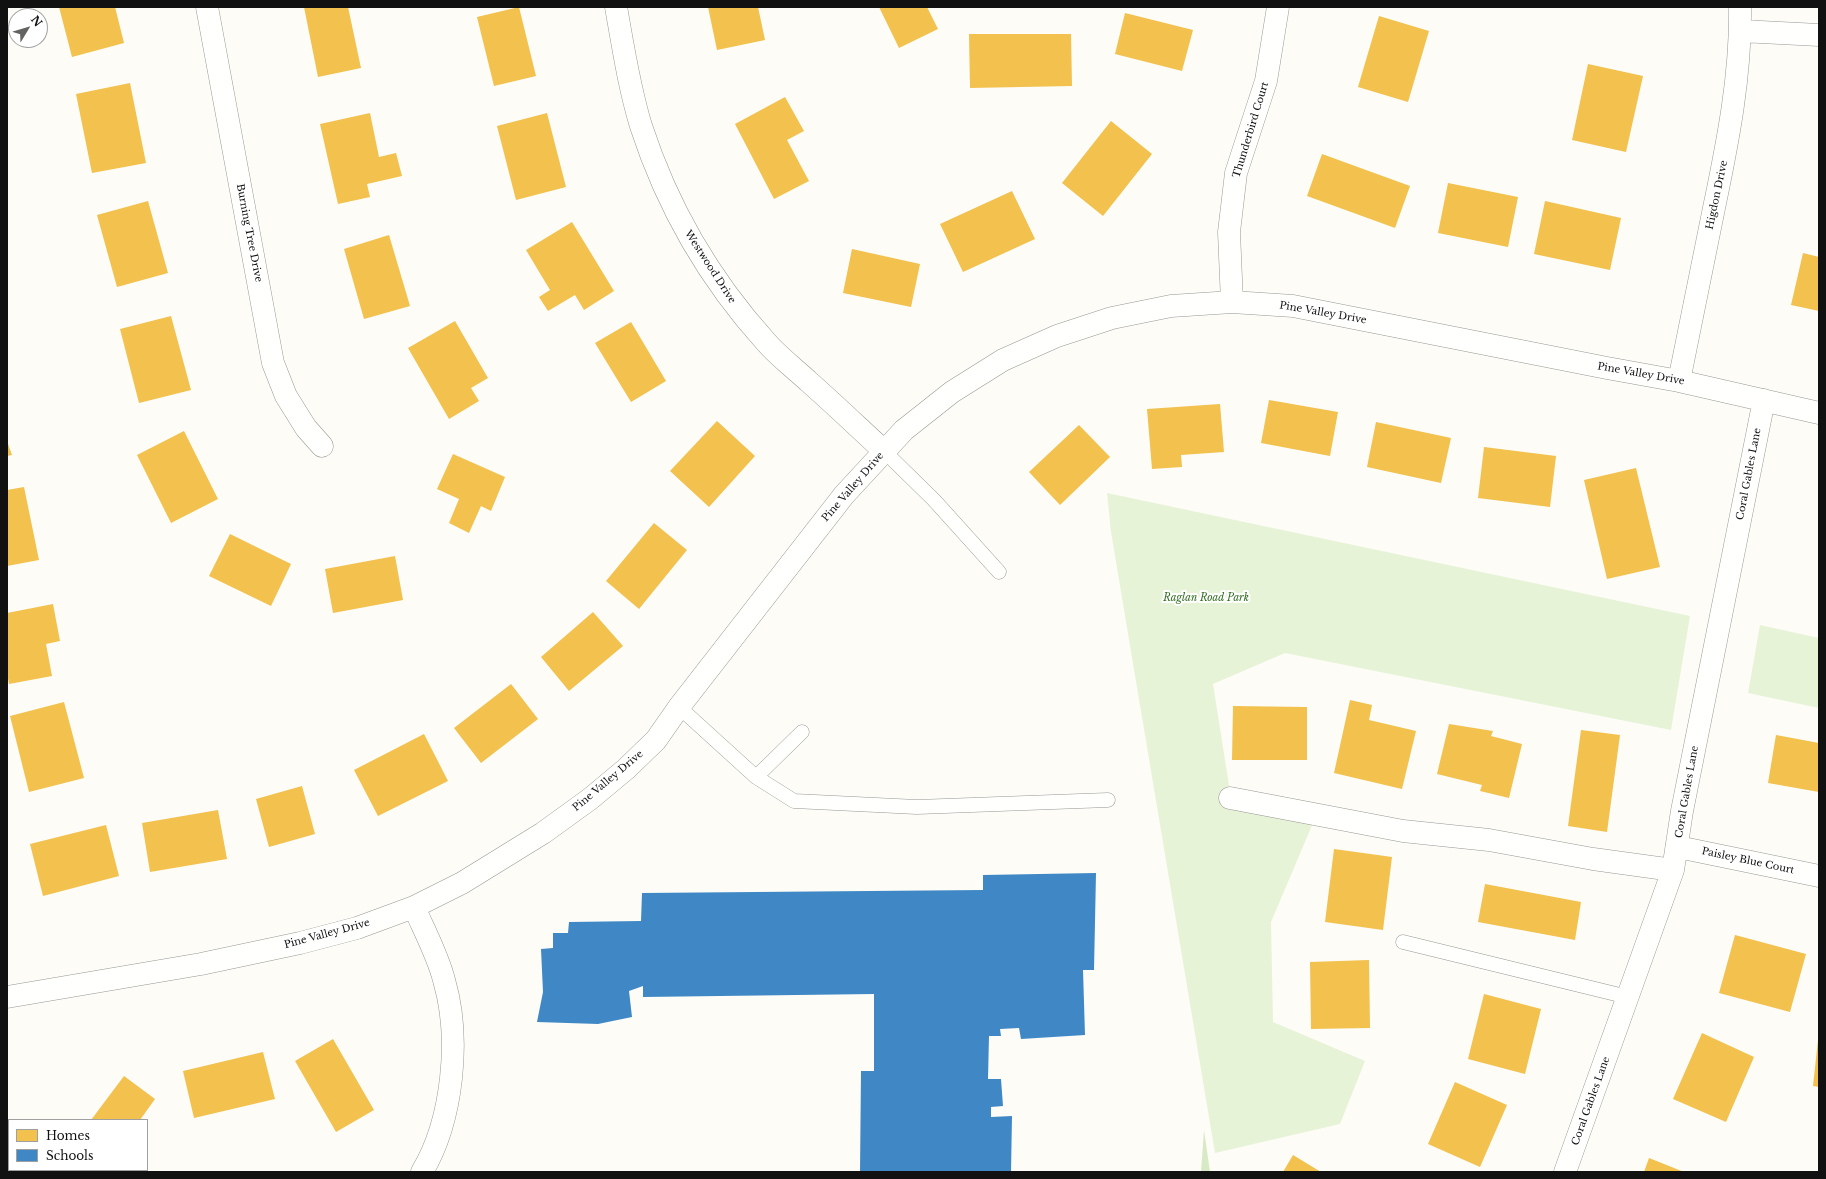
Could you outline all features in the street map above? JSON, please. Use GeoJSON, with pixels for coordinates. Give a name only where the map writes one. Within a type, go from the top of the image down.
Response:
{"type":"FeatureCollection","features":[{"type":"Feature","properties":{"kind":"street","name":"Burning Tree Drive"},"geometry":{"type":"LineString","coordinates":[[207,7],[273,364],[286,396],[306,428],[322,446]]}},
{"type":"Feature","properties":{"kind":"street","name":"Westwood Drive"},"geometry":{"type":"LineString","coordinates":[[616,7],[625,58],[641,125],[665,190],[695,248],[729,298],[766,344],[884,451]]}},
{"type":"Feature","properties":{"kind":"street","name":"Thunderbird Court"},"geometry":{"type":"LineString","coordinates":[[1232,302],[1228,232],[1236,173],[1266,81],[1278,7]]}},
{"type":"Feature","properties":{"kind":"street","name":"Higdon Drive"},"geometry":{"type":"LineString","coordinates":[[1679,381],[1730,129],[1737,84],[1741,31],[1740,7]]}},
{"type":"Feature","properties":{"kind":"street"},"geometry":{"type":"LineString","coordinates":[[1741,31],[1819,35]]}},
{"type":"Feature","properties":{"kind":"street","name":"Pine Valley Drive"},"geometry":{"type":"LineString","coordinates":[[7,997],[200,964],[300,943],[357,928],[414,907],[462,883],[543,833],[590,799],[626,769],[656,740],[679,707],[844,495],[904,430],[952,392],[1003,360],[1057,336],[1112,318],[1172,306],[1232,302],[1293,306],[1679,381],[1819,413]]}},
{"type":"Feature","properties":{"kind":"street","name":"Coral Gables Lane"},"geometry":{"type":"LineString","coordinates":[[1565,1172],[1673,870],[1678,847],[1682,811],[1764,400]]}},
{"type":"Feature","properties":{"kind":"street"},"geometry":{"type":"LineString","coordinates":[[1230,798],[1403,831],[1489,840],[1593,859],[1673,870]]}},
{"type":"Feature","properties":{"kind":"street","name":"Paisley Blue Court"},"geometry":{"type":"LineString","coordinates":[[1678,847],[1819,876]]}},
{"type":"Feature","properties":{"kind":"street"},"geometry":{"type":"LineString","coordinates":[[414,907],[444,979],[452,1017],[453,1058],[448,1097],[438,1140],[422,1172]]}},
{"type":"Feature","properties":{"kind":"lane"},"geometry":{"type":"LineString","coordinates":[[884,451],[934,500],[999,572]]}},
{"type":"Feature","properties":{"kind":"lane"},"geometry":{"type":"LineString","coordinates":[[679,707],[756,777],[794,801],[917,807],[1108,800]]}},
{"type":"Feature","properties":{"kind":"lane"},"geometry":{"type":"LineString","coordinates":[[756,777],[802,732]]}},
{"type":"Feature","properties":{"kind":"lane"},"geometry":{"type":"LineString","coordinates":[[1403,942],[1628,997]]}},
{"type":"Feature","properties":{"kind":"green space","name":"Raglan Road Park"},"geometry":{"type":"Polygon","coordinates":[[[1107,493],[1690,616],[1671,730],[1285,653],[1213,684],[1231,798],[1316,816],[1271,922],[1273,1022],[1365,1061],[1340,1124],[1215,1153],[1111,532],[1107,493]]]}},
{"type":"Feature","properties":{"kind":"green space"},"geometry":{"type":"Polygon","coordinates":[[[1760,625],[1819,638],[1819,708],[1748,693],[1760,625]]]}},
{"type":"Feature","properties":{"kind":"green space"},"geometry":{"type":"Polygon","coordinates":[[[1204,1130],[1210,1172],[1201,1172],[1204,1130]]]}},
{"type":"Feature","properties":{"kind":"building: Homes"},"geometry":{"type":"Polygon","coordinates":[[[59,7],[115,7],[124,43],[72,57],[59,7]]]}},
{"type":"Feature","properties":{"kind":"building: Homes"},"geometry":{"type":"Polygon","coordinates":[[[304,7],[348,7],[361,68],[318,77],[304,7]]]}},
{"type":"Feature","properties":{"kind":"building: Homes"},"geometry":{"type":"Polygon","coordinates":[[[519,7],[536,76],[494,86],[477,17],[519,7]]]}},
{"type":"Feature","properties":{"kind":"building: Homes"},"geometry":{"type":"Polygon","coordinates":[[[708,7],[758,7],[765,40],[717,50],[708,7]]]}},
{"type":"Feature","properties":{"kind":"building: Homes"},"geometry":{"type":"Polygon","coordinates":[[[879,7],[927,7],[938,29],[899,48],[879,7]]]}},
{"type":"Feature","properties":{"kind":"building: Homes"},"geometry":{"type":"Polygon","coordinates":[[[1125,13],[1193,30],[1182,71],[1115,54],[1125,13]]]}},
{"type":"Feature","properties":{"kind":"building: Homes"},"geometry":{"type":"Polygon","coordinates":[[[1379,16],[1429,31],[1408,102],[1358,87],[1379,16]]]}},
{"type":"Feature","properties":{"kind":"building: Homes"},"geometry":{"type":"Polygon","coordinates":[[[969,34],[1071,34],[1072,86],[970,88],[969,34]]]}},
{"type":"Feature","properties":{"kind":"building: Homes"},"geometry":{"type":"Polygon","coordinates":[[[1588,64],[1643,76],[1626,152],[1572,140],[1588,64]]]}},
{"type":"Feature","properties":{"kind":"building: Homes"},"geometry":{"type":"Polygon","coordinates":[[[130,83],[146,163],[92,173],[76,94],[130,83]]]}},
{"type":"Feature","properties":{"kind":"building: Homes"},"geometry":{"type":"Polygon","coordinates":[[[785,97],[804,131],[787,140],[809,181],[774,199],[735,124],[785,97]]]}},
{"type":"Feature","properties":{"kind":"building: Homes"},"geometry":{"type":"Polygon","coordinates":[[[370,113],[379,157],[396,153],[402,176],[367,184],[370,197],[338,204],[320,124],[370,113]]]}},
{"type":"Feature","properties":{"kind":"building: Homes"},"geometry":{"type":"Polygon","coordinates":[[[547,113],[566,187],[516,200],[497,126],[547,113]]]}},
{"type":"Feature","properties":{"kind":"building: Homes"},"geometry":{"type":"Polygon","coordinates":[[[1111,121],[1152,154],[1103,216],[1062,183],[1111,121]]]}},
{"type":"Feature","properties":{"kind":"building: Homes"},"geometry":{"type":"Polygon","coordinates":[[[1322,154],[1410,186],[1395,228],[1307,196],[1322,154]]]}},
{"type":"Feature","properties":{"kind":"building: Homes"},"geometry":{"type":"Polygon","coordinates":[[[1448,183],[1518,197],[1508,247],[1438,233],[1448,183]]]}},
{"type":"Feature","properties":{"kind":"building: Homes"},"geometry":{"type":"Polygon","coordinates":[[[1012,191],[1035,239],[963,272],[940,224],[1012,191]]]}},
{"type":"Feature","properties":{"kind":"building: Homes"},"geometry":{"type":"Polygon","coordinates":[[[148,201],[168,273],[117,287],[97,215],[148,201]]]}},
{"type":"Feature","properties":{"kind":"building: Homes"},"geometry":{"type":"Polygon","coordinates":[[[1545,201],[1621,218],[1610,270],[1534,254],[1545,201]]]}},
{"type":"Feature","properties":{"kind":"building: Homes"},"geometry":{"type":"Polygon","coordinates":[[[572,222],[614,291],[584,310],[575,295],[548,311],[539,297],[550,290],[526,250],[572,222]]]}},
{"type":"Feature","properties":{"kind":"building: Homes"},"geometry":{"type":"Polygon","coordinates":[[[389,235],[410,306],[364,319],[344,249],[389,235]]]}},
{"type":"Feature","properties":{"kind":"building: Homes"},"geometry":{"type":"Polygon","coordinates":[[[852,249],[920,264],[911,307],[843,293],[852,249]]]}},
{"type":"Feature","properties":{"kind":"building: Homes"},"geometry":{"type":"Polygon","coordinates":[[[1803,253],[1819,257],[1819,311],[1791,305],[1803,253]]]}},
{"type":"Feature","properties":{"kind":"building: Homes"},"geometry":{"type":"Polygon","coordinates":[[[171,316],[191,390],[139,403],[120,329],[171,316]]]}},
{"type":"Feature","properties":{"kind":"building: Homes"},"geometry":{"type":"Polygon","coordinates":[[[455,321],[488,378],[471,388],[479,401],[449,419],[408,348],[455,321]]]}},
{"type":"Feature","properties":{"kind":"building: Homes"},"geometry":{"type":"Polygon","coordinates":[[[631,322],[666,381],[631,402],[595,343],[631,322]]]}},
{"type":"Feature","properties":{"kind":"building: Homes"},"geometry":{"type":"Polygon","coordinates":[[[1269,400],[1338,412],[1330,456],[1261,443],[1269,400]]]}},
{"type":"Feature","properties":{"kind":"building: Homes"},"geometry":{"type":"Polygon","coordinates":[[[1220,404],[1224,452],[1181,455],[1182,467],[1152,469],[1147,409],[1220,404]]]}},
{"type":"Feature","properties":{"kind":"building: Homes"},"geometry":{"type":"Polygon","coordinates":[[[717,421],[755,456],[709,507],[670,471],[717,421]]]}},
{"type":"Feature","properties":{"kind":"building: Homes"},"geometry":{"type":"Polygon","coordinates":[[[1376,422],[1451,438],[1441,483],[1367,467],[1376,422]]]}},
{"type":"Feature","properties":{"kind":"building: Homes"},"geometry":{"type":"Polygon","coordinates":[[[1079,425],[1110,457],[1060,505],[1029,472],[1079,425]]]}},
{"type":"Feature","properties":{"kind":"building: Homes"},"geometry":{"type":"Polygon","coordinates":[[[184,431],[218,499],[171,523],[137,455],[184,431]]]}},
{"type":"Feature","properties":{"kind":"building: Homes"},"geometry":{"type":"Polygon","coordinates":[[[7,441],[12,455],[7,456],[7,441]]]}},
{"type":"Feature","properties":{"kind":"building: Homes"},"geometry":{"type":"Polygon","coordinates":[[[1484,447],[1556,456],[1550,507],[1478,498],[1484,447]]]}},
{"type":"Feature","properties":{"kind":"building: Homes"},"geometry":{"type":"Polygon","coordinates":[[[453,454],[505,477],[491,511],[481,506],[469,533],[449,523],[459,499],[437,489],[453,454]]]}},
{"type":"Feature","properties":{"kind":"building: Homes"},"geometry":{"type":"Polygon","coordinates":[[[1636,468],[1660,567],[1607,579],[1584,480],[1636,468]]]}},
{"type":"Feature","properties":{"kind":"building: Homes"},"geometry":{"type":"Polygon","coordinates":[[[24,487],[39,560],[7,566],[7,490],[24,487]]]}},
{"type":"Feature","properties":{"kind":"building: Homes"},"geometry":{"type":"Polygon","coordinates":[[[654,523],[687,550],[639,609],[606,581],[654,523]]]}},
{"type":"Feature","properties":{"kind":"building: Homes"},"geometry":{"type":"Polygon","coordinates":[[[230,534],[291,564],[271,606],[209,576],[230,534]]]}},
{"type":"Feature","properties":{"kind":"building: Homes"},"geometry":{"type":"Polygon","coordinates":[[[395,556],[403,600],[333,613],[325,569],[395,556]]]}},
{"type":"Feature","properties":{"kind":"building: Homes"},"geometry":{"type":"Polygon","coordinates":[[[53,604],[60,641],[46,644],[52,676],[9,684],[7,673],[7,613],[53,604]]]}},
{"type":"Feature","properties":{"kind":"building: Homes"},"geometry":{"type":"Polygon","coordinates":[[[593,612],[623,646],[569,691],[541,657],[593,612]]]}},
{"type":"Feature","properties":{"kind":"building: Homes"},"geometry":{"type":"Polygon","coordinates":[[[511,684],[538,719],[481,763],[454,728],[511,684]]]}},
{"type":"Feature","properties":{"kind":"building: Homes"},"geometry":{"type":"Polygon","coordinates":[[[1350,700],[1372,705],[1369,720],[1416,731],[1402,789],[1334,773],[1350,700]]]}},
{"type":"Feature","properties":{"kind":"building: Homes"},"geometry":{"type":"Polygon","coordinates":[[[64,702],[84,778],[29,792],[10,716],[64,702]]]}},
{"type":"Feature","properties":{"kind":"building: Homes"},"geometry":{"type":"Polygon","coordinates":[[[1233,706],[1307,707],[1307,760],[1232,760],[1233,706]]]}},
{"type":"Feature","properties":{"kind":"building: Homes"},"geometry":{"type":"Polygon","coordinates":[[[1449,724],[1493,731],[1491,736],[1522,744],[1509,798],[1480,791],[1482,785],[1437,774],[1449,724]]]}},
{"type":"Feature","properties":{"kind":"building: Homes"},"geometry":{"type":"Polygon","coordinates":[[[1581,730],[1620,735],[1607,832],[1568,826],[1581,730]]]}},
{"type":"Feature","properties":{"kind":"building: Homes"},"geometry":{"type":"Polygon","coordinates":[[[424,734],[448,781],[378,816],[354,770],[424,734]]]}},
{"type":"Feature","properties":{"kind":"building: Homes"},"geometry":{"type":"Polygon","coordinates":[[[1776,735],[1819,743],[1819,792],[1768,783],[1776,735]]]}},
{"type":"Feature","properties":{"kind":"building: Homes"},"geometry":{"type":"Polygon","coordinates":[[[302,786],[315,834],[269,847],[256,799],[302,786]]]}},
{"type":"Feature","properties":{"kind":"building: Homes"},"geometry":{"type":"Polygon","coordinates":[[[218,810],[227,859],[150,872],[142,823],[218,810]]]}},
{"type":"Feature","properties":{"kind":"building: Homes"},"geometry":{"type":"Polygon","coordinates":[[[106,825],[119,876],[43,896],[30,844],[106,825]]]}},
{"type":"Feature","properties":{"kind":"building: Homes"},"geometry":{"type":"Polygon","coordinates":[[[1334,849],[1392,857],[1383,930],[1325,922],[1334,849]]]}},
{"type":"Feature","properties":{"kind":"building: Homes"},"geometry":{"type":"Polygon","coordinates":[[[1485,884],[1581,902],[1575,940],[1478,922],[1485,884]]]}},
{"type":"Feature","properties":{"kind":"building: Homes"},"geometry":{"type":"Polygon","coordinates":[[[1735,935],[1806,954],[1790,1012],[1719,993],[1735,935]]]}},
{"type":"Feature","properties":{"kind":"building: Homes"},"geometry":{"type":"Polygon","coordinates":[[[1369,960],[1370,1028],[1311,1029],[1310,962],[1369,960]]]}},
{"type":"Feature","properties":{"kind":"building: Homes"},"geometry":{"type":"Polygon","coordinates":[[[1484,994],[1541,1009],[1525,1074],[1468,1059],[1484,994]]]}},
{"type":"Feature","properties":{"kind":"building: Homes"},"geometry":{"type":"Polygon","coordinates":[[[1702,1033],[1754,1057],[1726,1122],[1673,1099],[1702,1033]]]}},
{"type":"Feature","properties":{"kind":"building: Homes"},"geometry":{"type":"Polygon","coordinates":[[[333,1039],[374,1110],[336,1132],[295,1061],[333,1039]]]}},
{"type":"Feature","properties":{"kind":"building: Homes"},"geometry":{"type":"Polygon","coordinates":[[[1819,1040],[1819,1087],[1813,1086],[1819,1040]]]}},
{"type":"Feature","properties":{"kind":"building: Homes"},"geometry":{"type":"Polygon","coordinates":[[[263,1052],[275,1099],[194,1118],[183,1071],[263,1052]]]}},
{"type":"Feature","properties":{"kind":"building: Homes"},"geometry":{"type":"Polygon","coordinates":[[[124,1076],[155,1099],[141,1119],[92,1119],[124,1076]]]}},
{"type":"Feature","properties":{"kind":"building: Homes"},"geometry":{"type":"Polygon","coordinates":[[[1455,1082],[1507,1105],[1480,1167],[1428,1144],[1455,1082]]]}},
{"type":"Feature","properties":{"kind":"building: Homes"},"geometry":{"type":"Polygon","coordinates":[[[1293,1155],[1321,1172],[1283,1172],[1293,1155]]]}},
{"type":"Feature","properties":{"kind":"building: Homes"},"geometry":{"type":"Polygon","coordinates":[[[1649,1158],[1684,1172],[1644,1172],[1649,1158]]]}},
{"type":"Feature","properties":{"kind":"building: Schools"},"geometry":{"type":"Polygon","coordinates":[[[1096,873],[1094,970],[1083,970],[1085,1035],[1021,1039],[1019,1028],[1000,1029],[1001,1036],[989,1036],[988,1079],[1001,1079],[1003,1106],[991,1107],[991,1117],[1012,1116],[1011,1172],[860,1172],[861,1071],[874,1071],[874,994],[643,997],[643,986],[629,991],[632,1017],[598,1024],[537,1022],[543,992],[541,949],[553,948],[553,933],[568,933],[569,922],[641,921],[642,893],[983,890],[983,875],[1096,873]]]}}]}
